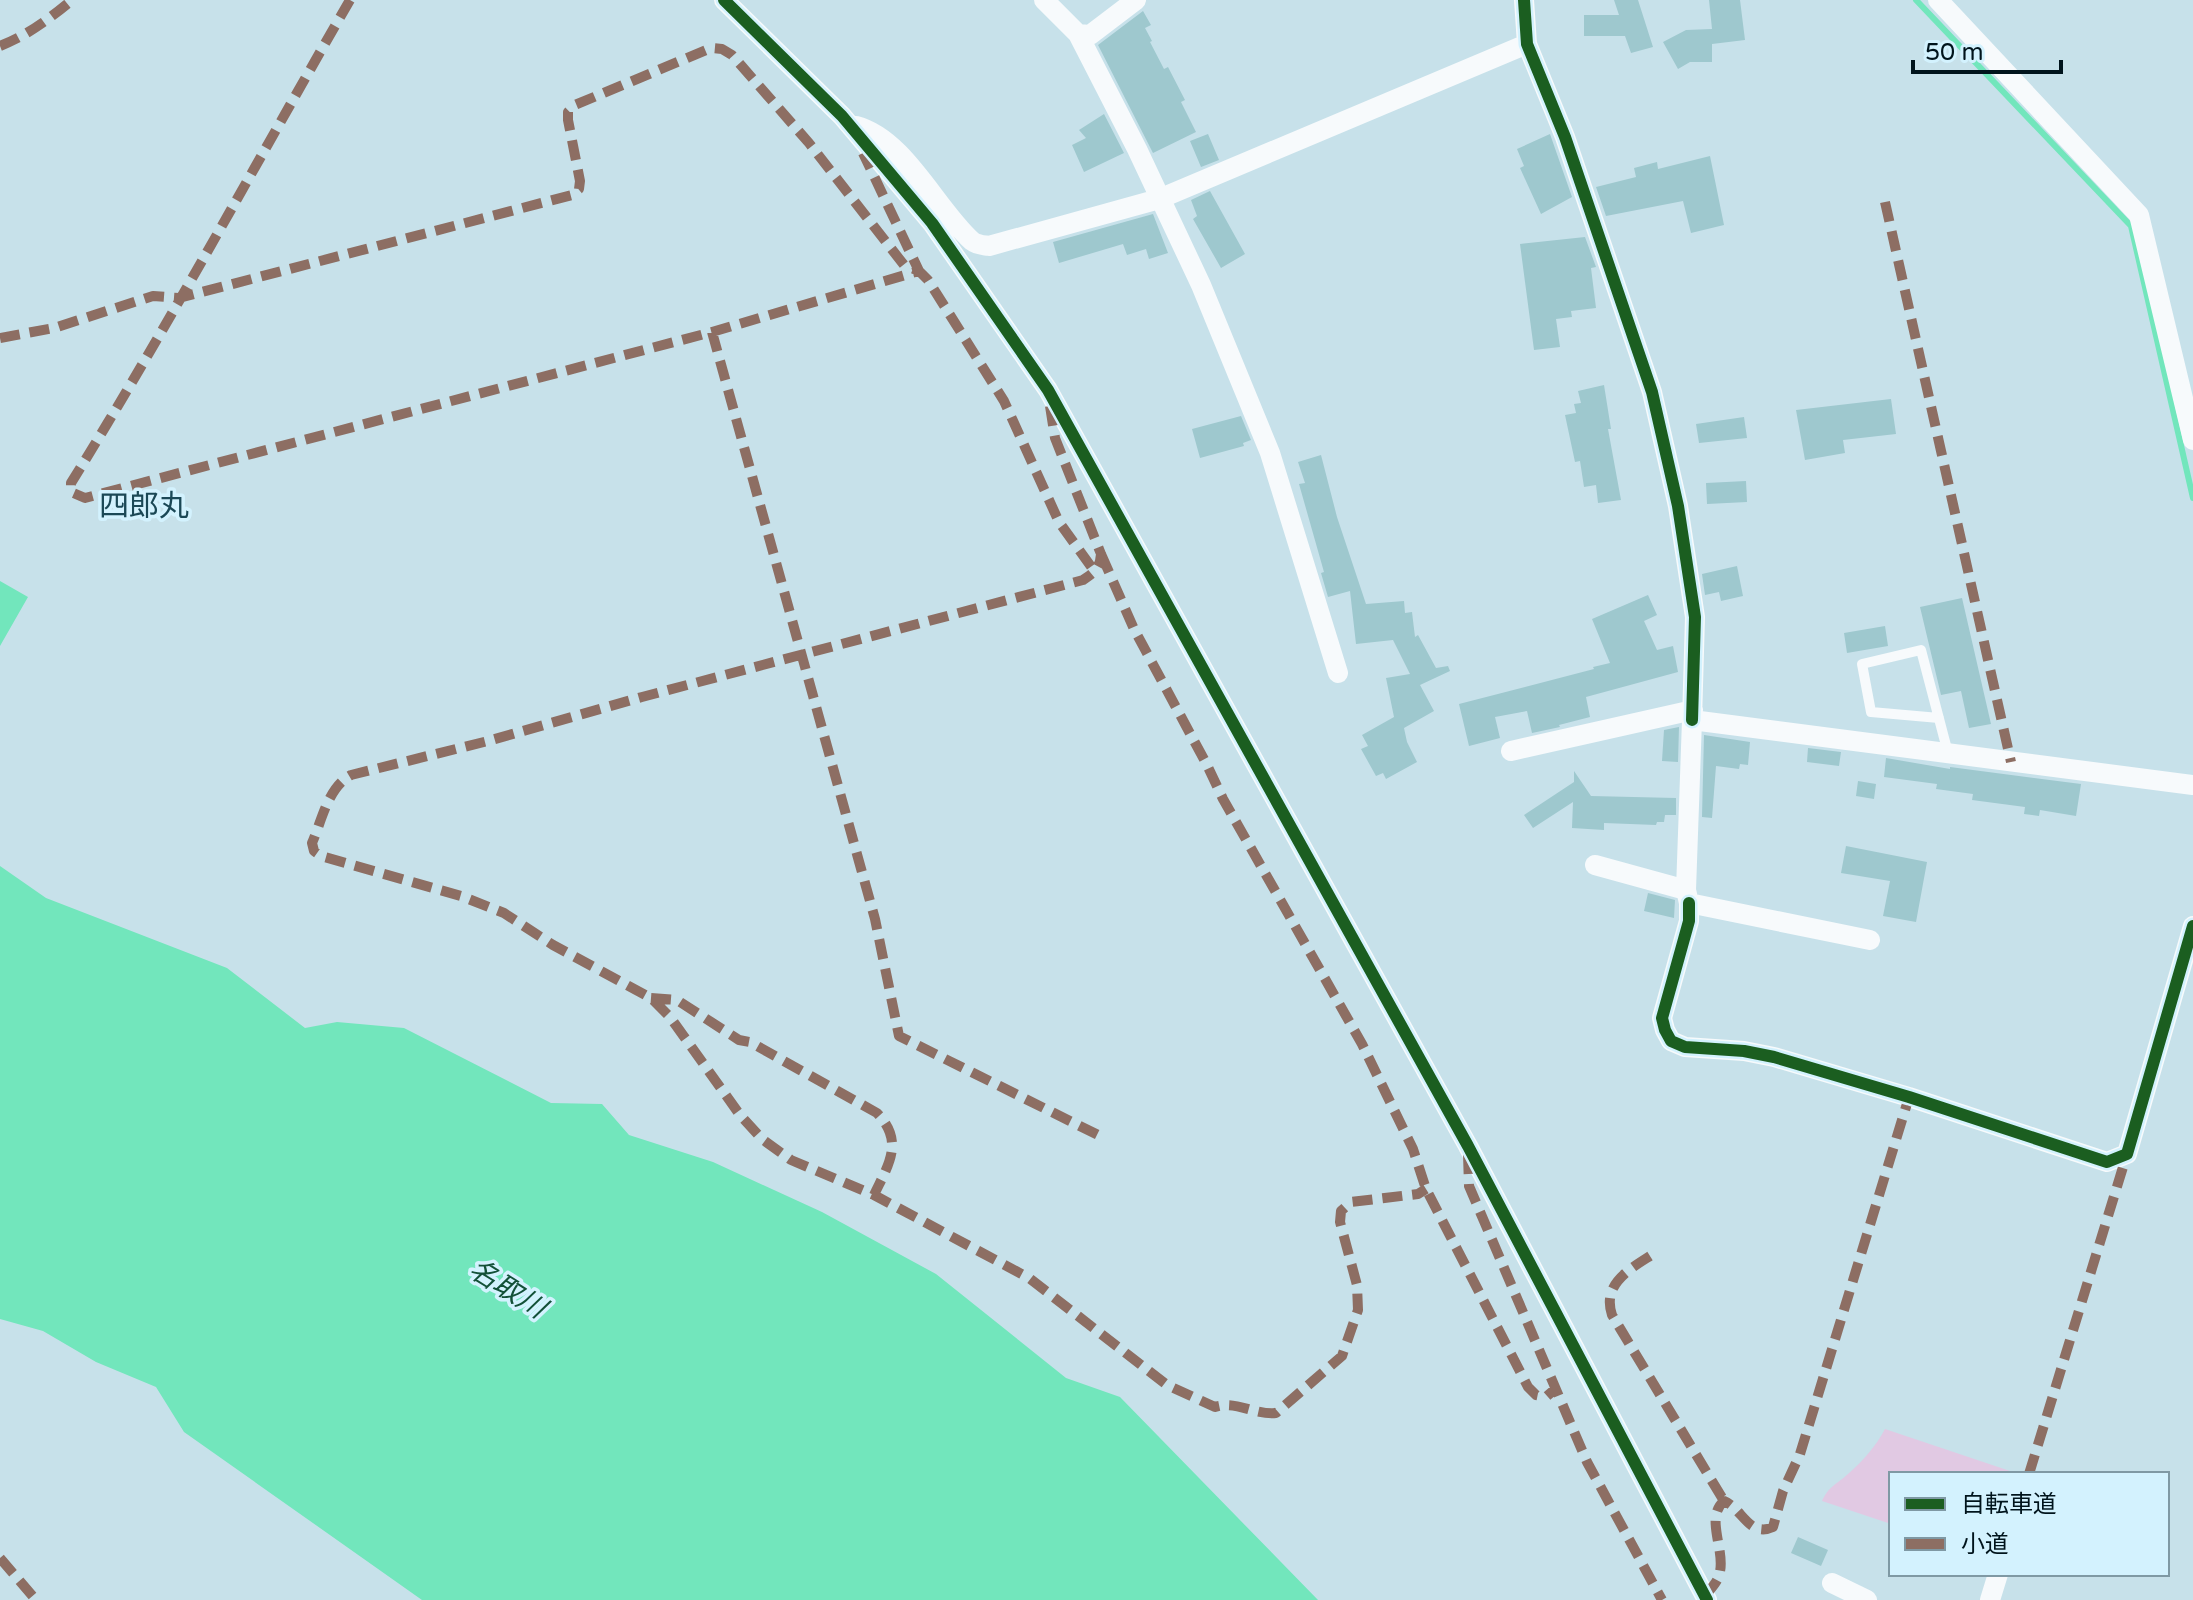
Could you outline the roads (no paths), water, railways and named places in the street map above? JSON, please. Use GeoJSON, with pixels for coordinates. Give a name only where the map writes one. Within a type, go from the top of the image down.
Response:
{"type":"FeatureCollection","features":[{"type":"Feature","properties":{"kind":"street"},"geometry":{"type":"LineString","coordinates":[[724,0],[849,124],[932,223],[1048,390],[1468,1146],[1707,1600]]}},
{"type":"Feature","properties":{"kind":"street"},"geometry":{"type":"LineString","coordinates":[[1044,0],[1078,34],[1201,285],[1270,453],[1338,673]]}},
{"type":"Feature","properties":{"kind":"street"},"geometry":{"type":"LineString","coordinates":[[1078,34],[1090,35],[1136,0]]}},
{"type":"Feature","properties":{"kind":"street"},"geometry":{"type":"LineString","coordinates":[[1524,0],[1527,44],[1565,137],[1652,392],[1678,506],[1695,617],[1687,896],[1689,921],[1662,1018],[1671,1041],[1685,1047],[1744,1051],[1774,1057],[1909,1097],[2107,1162],[2127,1154],[2193,926]]}},
{"type":"Feature","properties":{"kind":"street"},"geometry":{"type":"LineString","coordinates":[[1938,0],[2139,215],[2192,431]]}},
{"type":"Feature","properties":{"kind":"street"},"geometry":{"type":"LineString","coordinates":[[849,124],[865,128],[885,142],[923,181],[973,242],[989,246],[1159,199],[1527,44]]}},
{"type":"Feature","properties":{"kind":"street"},"geometry":{"type":"LineString","coordinates":[[1511,751],[1692,715],[2193,785]]}},
{"type":"Feature","properties":{"kind":"street"},"geometry":{"type":"LineString","coordinates":[[1595,865],[1687,896],[1870,940]]}},
{"type":"Feature","properties":{"kind":"street"},"geometry":{"type":"LineString","coordinates":[[1990,1600],[1997,1576]]}},
{"type":"Feature","properties":{"kind":"street"},"geometry":{"type":"LineString","coordinates":[[1832,1583],[1867,1600]]}},
{"type":"Feature","properties":{"kind":"lane"},"geometry":{"type":"LineString","coordinates":[[1939,718],[1871,712],[1862,664],[1921,650],[1939,718],[1948,753]]}},
{"type":"Feature","properties":{"kind":"water"},"geometry":{"type":"Polygon","coordinates":[[[0,581],[28,597],[0,646],[0,581]]]}},
{"type":"Feature","properties":{"kind":"water","name":"名取川"},"geometry":{"type":"Polygon","coordinates":[[[0,866],[46,898],[227,968],[305,1028],[337,1022],[404,1028],[551,1103],[602,1104],[629,1135],[713,1162],[822,1212],[936,1274],[1066,1378],[1120,1397],[1318,1600],[422,1600],[184,1432],[156,1387],[96,1362],[43,1331],[0,1319],[0,866]]]}},
{"type":"Feature","properties":{"kind":"waterway"},"geometry":{"type":"LineString","coordinates":[[1916,0],[2131,226],[2193,498]]}},
{"type":"Feature","properties":{"kind":"district","name":"四郎丸"},"geometry":{"type":"Point","coordinates":[144,506]}}]}
